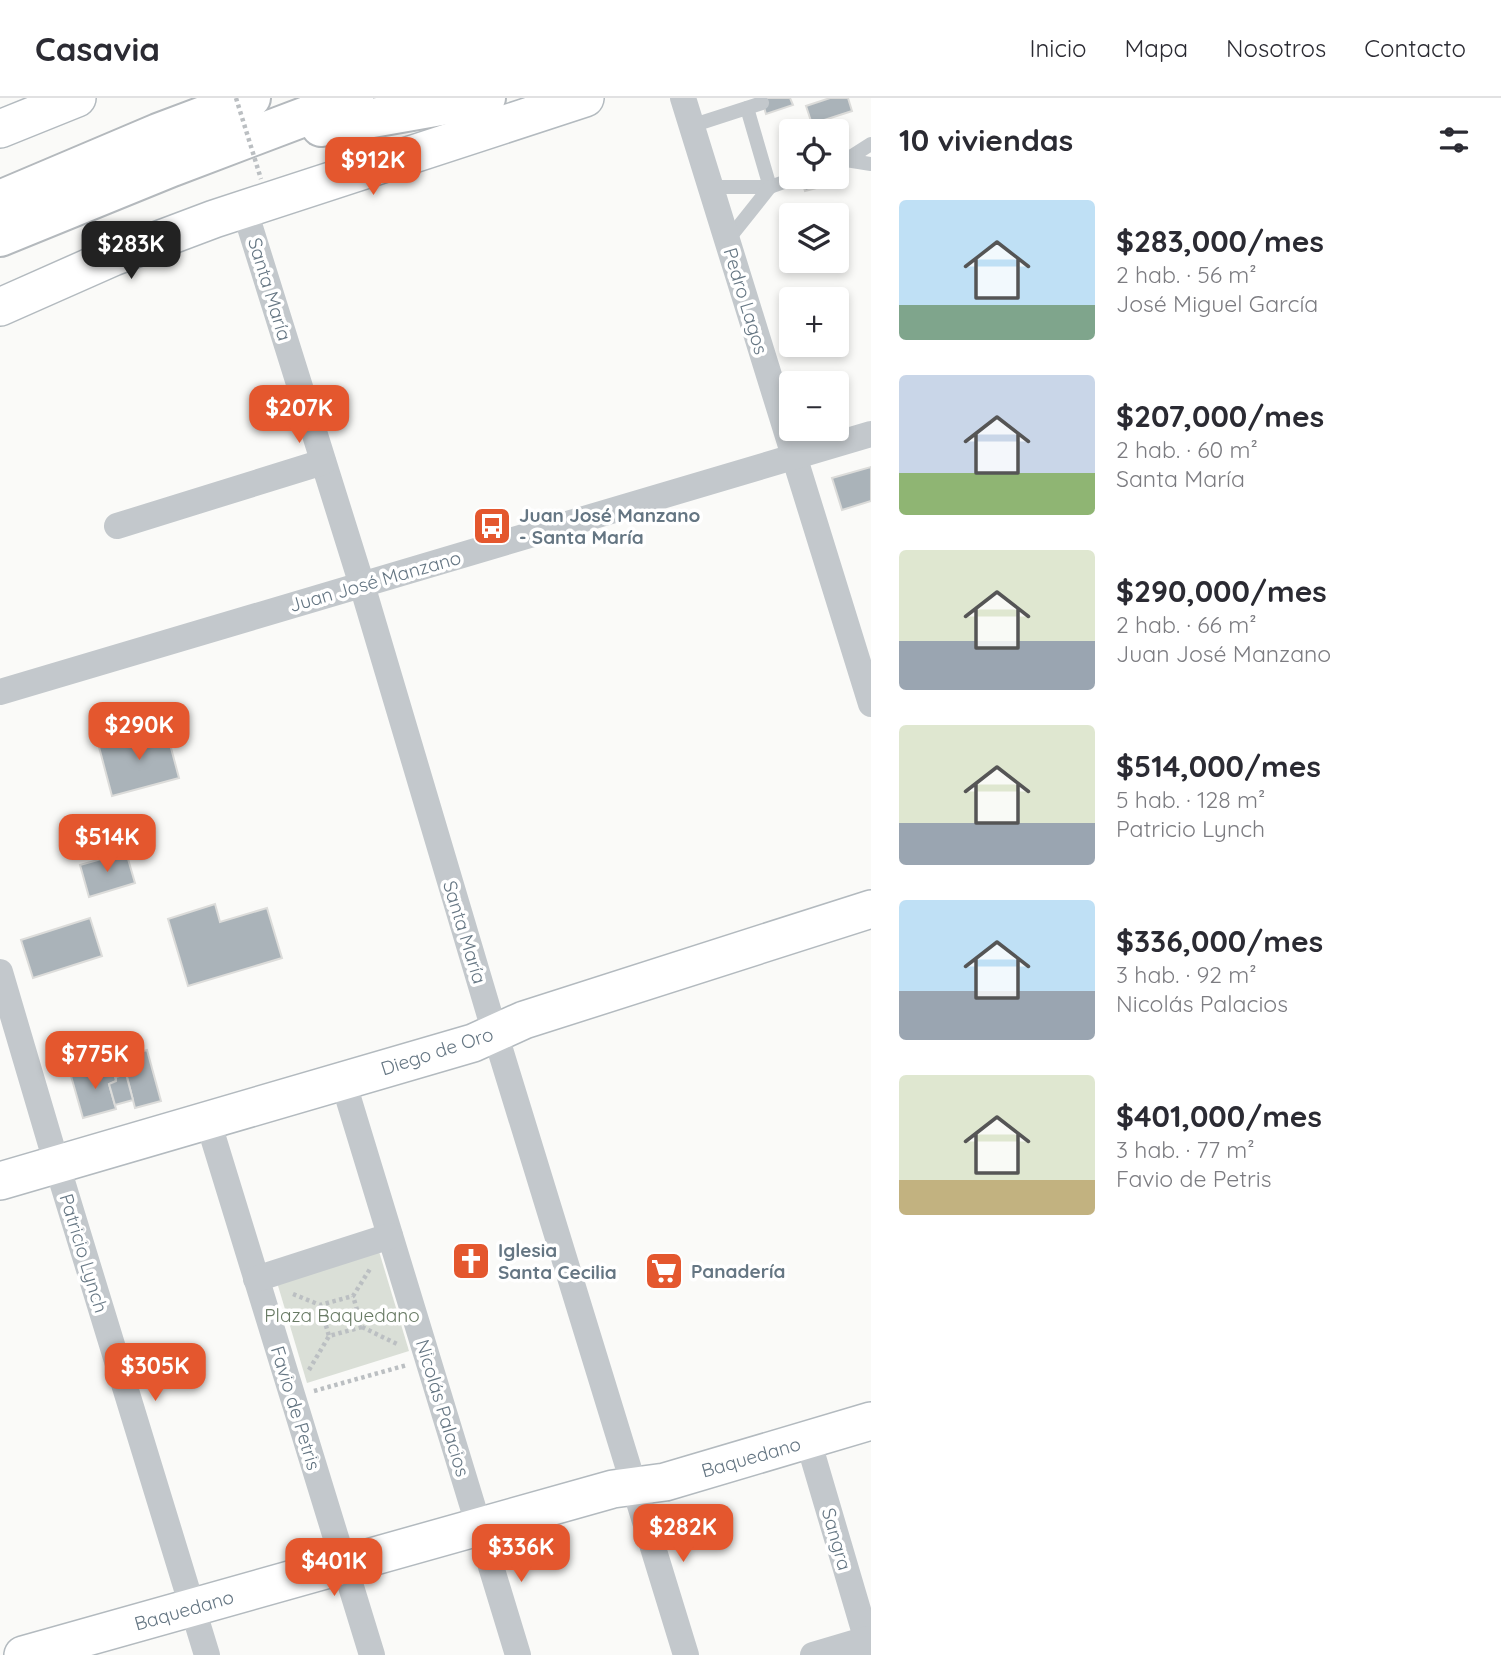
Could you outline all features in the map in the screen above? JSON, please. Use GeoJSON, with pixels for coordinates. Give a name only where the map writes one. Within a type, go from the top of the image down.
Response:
{"type":"FeatureCollection","features":[{"type":"Feature","properties":{"kind":"highway"},"geometry":{"type":"LineString","coordinates":[[0,200],[113,151],[251,98]]}},
{"type":"Feature","properties":{"kind":"highway"},"geometry":{"type":"LineString","coordinates":[[0,237],[216,149],[354,98]]}},
{"type":"Feature","properties":{"kind":"highway"},"geometry":{"type":"LineString","coordinates":[[216,149],[361,119],[486,98]]}},
{"type":"Feature","properties":{"kind":"street"},"geometry":{"type":"LineString","coordinates":[[0,129],[77,98]]}},
{"type":"Feature","properties":{"kind":"street"},"geometry":{"type":"LineString","coordinates":[[0,307],[253,193],[585,98]]}},
{"type":"Feature","properties":{"kind":"street","name":"Pedro Lagos"},"geometry":{"type":"LineString","coordinates":[[683,98],[871,704]]}},
{"type":"Feature","properties":{"kind":"street","name":"Santa María"},"geometry":{"type":"LineString","coordinates":[[253,193],[323,462],[686,1655]]}},
{"type":"Feature","properties":{"kind":"street","name":"Juan José Manzano"},"geometry":{"type":"LineString","coordinates":[[0,692],[871,434]]}},
{"type":"Feature","properties":{"kind":"street"},"geometry":{"type":"LineString","coordinates":[[117,527],[323,462]]}},
{"type":"Feature","properties":{"kind":"street","name":"Diego de Oro"},"geometry":{"type":"LineString","coordinates":[[0,1181],[472,1043],[523,1020],[871,909]]}},
{"type":"Feature","properties":{"kind":"street","name":"Patricio Lynch"},"geometry":{"type":"LineString","coordinates":[[0,972],[207,1655]]}},
{"type":"Feature","properties":{"kind":"street","name":"Nicolás Palacios"},"geometry":{"type":"LineString","coordinates":[[343,1081],[518,1655]]}},
{"type":"Feature","properties":{"kind":"street","name":"Favio de Petris"},"geometry":{"type":"LineString","coordinates":[[208,1121],[372,1655]]}},
{"type":"Feature","properties":{"kind":"street"},"geometry":{"type":"LineString","coordinates":[[256,1279],[390,1236]]}},
{"type":"Feature","properties":{"kind":"street","name":"Baquedano"},"geometry":{"type":"LineString","coordinates":[[23,1655],[613,1489],[665,1482],[871,1421]]}},
{"type":"Feature","properties":{"kind":"street","name":"Sangra"},"geometry":{"type":"LineString","coordinates":[[808,1440],[869,1647],[813,1655]]}},
{"type":"Feature","properties":{"kind":"lane"},"geometry":{"type":"LineString","coordinates":[[691,126],[762,103]]}},
{"type":"Feature","properties":{"kind":"lane"},"geometry":{"type":"LineString","coordinates":[[747,108],[770,187]]}},
{"type":"Feature","properties":{"kind":"lane"},"geometry":{"type":"LineString","coordinates":[[849,157],[871,144]]}},
{"type":"Feature","properties":{"kind":"lane"},"geometry":{"type":"LineString","coordinates":[[849,163],[871,164]]}},
{"type":"Feature","properties":{"kind":"lane"},"geometry":{"type":"LineString","coordinates":[[710,187],[770,187],[779,184]]}},
{"type":"Feature","properties":{"kind":"lane"},"geometry":{"type":"LineString","coordinates":[[727,241],[770,187]]}},
{"type":"Feature","properties":{"kind":"path"},"geometry":{"type":"LineString","coordinates":[[236,98],[253,193]]}},
{"type":"Feature","properties":{"kind":"path"},"geometry":{"type":"LineString","coordinates":[[354,1296],[362,1326]]}},
{"type":"Feature","properties":{"kind":"path"},"geometry":{"type":"LineString","coordinates":[[320,1305],[329,1336]]}},
{"type":"Feature","properties":{"kind":"path"},"geometry":{"type":"LineString","coordinates":[[292,1397],[329,1336],[362,1326],[428,1359]]}},
{"type":"Feature","properties":{"kind":"path"},"geometry":{"type":"LineString","coordinates":[[292,1397],[428,1359]]}},
{"type":"Feature","properties":{"kind":"green space","name":"Plaza Baquedano"},"geometry":{"type":"Polygon","coordinates":[[[378,1248],[409,1351],[307,1383],[276,1279],[378,1248]]]}},
{"type":"Feature","properties":{"kind":"building"},"geometry":{"type":"Polygon","coordinates":[[[761,98],[790,98],[793,105],[766,114],[761,98]]]}},
{"type":"Feature","properties":{"kind":"building"},"geometry":{"type":"Polygon","coordinates":[[[830,98],[848,98],[852,111],[827,119],[810,119],[806,106],[830,98]]]}},
{"type":"Feature","properties":{"kind":"building"},"geometry":{"type":"Polygon","coordinates":[[[871,467],[871,501],[842,510],[832,478],[871,467]]]}},
{"type":"Feature","properties":{"kind":"building"},"geometry":{"type":"Polygon","coordinates":[[[166,729],[179,778],[112,796],[99,747],[166,729]]]}},
{"type":"Feature","properties":{"kind":"building"},"geometry":{"type":"Polygon","coordinates":[[[126,852],[135,883],[89,897],[80,865],[126,852]]]}},
{"type":"Feature","properties":{"kind":"building"},"geometry":{"type":"Polygon","coordinates":[[[215,904],[220,922],[267,908],[282,958],[188,986],[168,919],[215,904]]]}},
{"type":"Feature","properties":{"kind":"building"},"geometry":{"type":"Polygon","coordinates":[[[90,918],[102,956],[33,978],[21,940],[90,918]]]}},
{"type":"Feature","properties":{"kind":"building"},"geometry":{"type":"Polygon","coordinates":[[[147,1050],[161,1101],[135,1108],[122,1057],[147,1050]]]}},
{"type":"Feature","properties":{"kind":"building"},"geometry":{"type":"Polygon","coordinates":[[[112,1065],[116,1081],[109,1084],[116,1109],[83,1118],[71,1076],[112,1065]]]}},
{"type":"Feature","properties":{"kind":"building"},"geometry":{"type":"Polygon","coordinates":[[[126,1074],[133,1100],[115,1105],[109,1084],[116,1081],[116,1077],[126,1074]]]}},
{"type":"Feature","properties":{"kind":"place","name":"Juan José Manzano - Santa María"},"geometry":{"type":"Point","coordinates":[492,526]}},
{"type":"Feature","properties":{"kind":"place","name":"Iglesia Santa Cecilia"},"geometry":{"type":"Point","coordinates":[471,1261]}},
{"type":"Feature","properties":{"kind":"place","name":"Panadería"},"geometry":{"type":"Point","coordinates":[664,1271]}}]}
